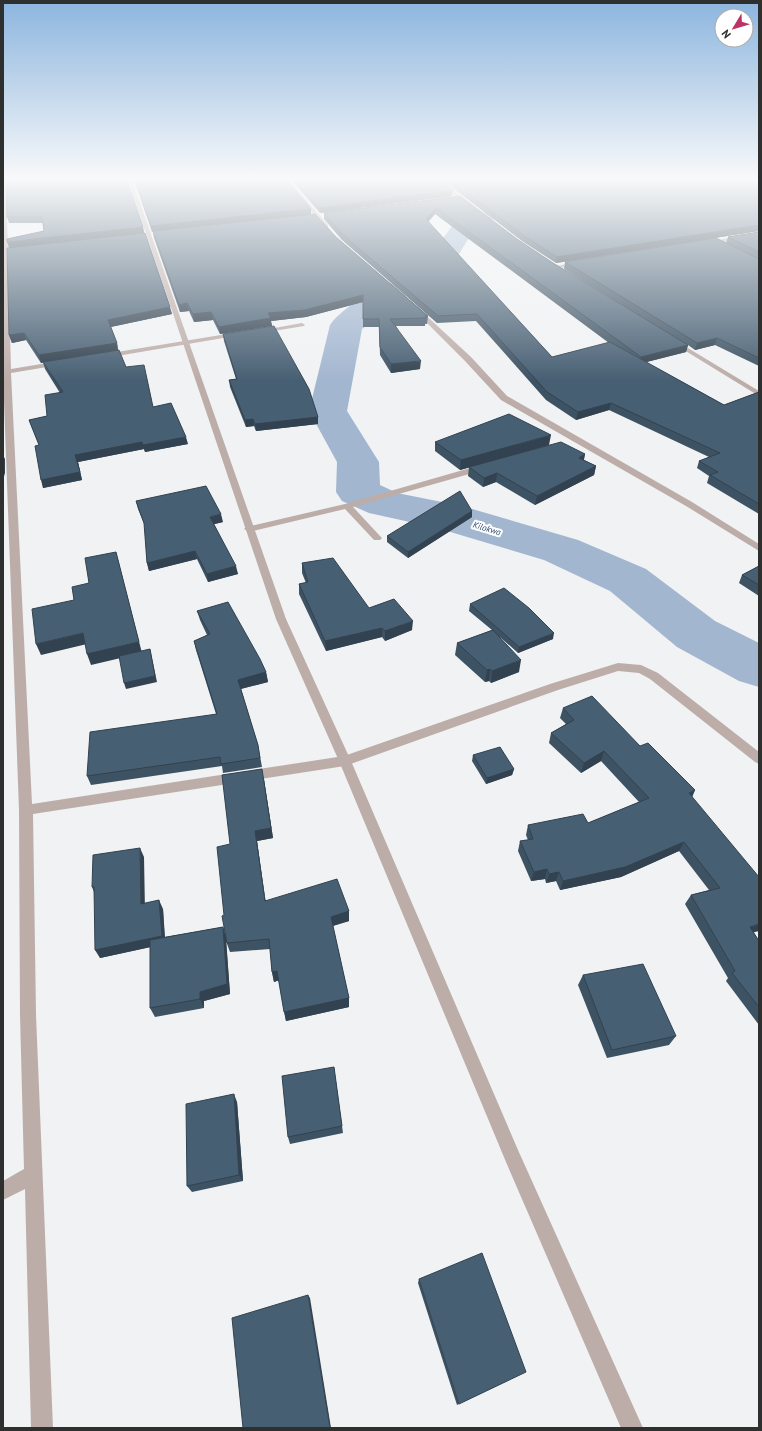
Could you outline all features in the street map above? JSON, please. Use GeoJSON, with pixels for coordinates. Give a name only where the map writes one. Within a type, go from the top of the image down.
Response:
{"type":"FeatureCollection","features":[{"type":"Feature","properties":{"kind":"street"},"geometry":{"type":"LineString","coordinates":[[153,247],[281,619],[345,761],[512,1156],[632,1428]]}},
{"type":"Feature","properties":{"kind":"street"},"geometry":{"type":"LineString","coordinates":[[7,251],[5,372],[26,810],[28,1015],[42,1428]]}},
{"type":"Feature","properties":{"kind":"street"},"geometry":{"type":"LineString","coordinates":[[562,272],[552,265],[585,262]]}},
{"type":"Feature","properties":{"kind":"street"},"geometry":{"type":"LineString","coordinates":[[412,305],[468,359],[504,398],[578,440],[759,548]]}},
{"type":"Feature","properties":{"kind":"street"},"geometry":{"type":"LineString","coordinates":[[255,332],[302,325]]}},
{"type":"Feature","properties":{"kind":"street"},"geometry":{"type":"LineString","coordinates":[[100,356],[247,333]]}},
{"type":"Feature","properties":{"kind":"street"},"geometry":{"type":"LineString","coordinates":[[668,338],[758,392]]}},
{"type":"Feature","properties":{"kind":"street"},"geometry":{"type":"LineString","coordinates":[[5,372],[69,362]]}},
{"type":"Feature","properties":{"kind":"street"},"geometry":{"type":"LineString","coordinates":[[563,444],[578,440]]}},
{"type":"Feature","properties":{"kind":"street"},"geometry":{"type":"LineString","coordinates":[[249,529],[347,506],[495,464]]}},
{"type":"Feature","properties":{"kind":"street"},"geometry":{"type":"LineString","coordinates":[[347,506],[377,538]]}},
{"type":"Feature","properties":{"kind":"street"},"geometry":{"type":"LineString","coordinates":[[26,810],[345,761],[554,687],[618,668],[641,669],[654,676],[759,759]]}},
{"type":"Feature","properties":{"kind":"street"},"geometry":{"type":"LineString","coordinates":[[3,1191],[33,1174]]}},
{"type":"Feature","properties":{"kind":"building"},"geometry":{"type":"Polygon","coordinates":[[[150,247],[170,307],[108,320],[117,343],[39,355],[24,333],[9,335],[7,248],[150,247]]]}},
{"type":"Feature","properties":{"kind":"building"},"geometry":{"type":"Polygon","coordinates":[[[159,247],[347,247],[428,316],[425,316],[426,318],[390,319],[421,361],[391,364],[380,347],[379,319],[363,319],[363,295],[305,310],[268,313],[271,318],[219,327],[211,312],[193,314],[187,303],[179,305],[159,247]]]}},
{"type":"Feature","properties":{"kind":"building"},"geometry":{"type":"Polygon","coordinates":[[[357,247],[451,247],[552,357],[610,342],[724,405],[759,392],[759,504],[710,475],[718,472],[699,461],[720,453],[611,403],[578,412],[547,392],[477,314],[438,316],[357,247]]]}},
{"type":"Feature","properties":{"kind":"building"},"geometry":{"type":"Polygon","coordinates":[[[489,247],[529,247],[688,345],[641,357],[489,247]]]}},
{"type":"Feature","properties":{"kind":"building"},"geometry":{"type":"Polygon","coordinates":[[[541,247],[622,247],[557,257],[541,247]]]}},
{"type":"Feature","properties":{"kind":"building"},"geometry":{"type":"Polygon","coordinates":[[[661,247],[734,247],[759,259],[759,358],[717,338],[697,343],[565,262],[661,247]]]}},
{"type":"Feature","properties":{"kind":"building"},"geometry":{"type":"Polygon","coordinates":[[[748,247],[759,247],[759,252],[748,247]]]}},
{"type":"Feature","properties":{"kind":"building"},"geometry":{"type":"Polygon","coordinates":[[[274,326],[309,389],[318,417],[255,424],[253,419],[245,420],[229,380],[237,379],[223,334],[274,326]]]}},
{"type":"Feature","properties":{"kind":"building"},"geometry":{"type":"Polygon","coordinates":[[[119,350],[126,367],[144,365],[153,407],[171,403],[186,437],[143,445],[142,442],[75,455],[80,472],[41,480],[35,446],[39,445],[29,420],[47,416],[45,395],[63,392],[43,362],[119,350]]]}},
{"type":"Feature","properties":{"kind":"building"},"geometry":{"type":"Polygon","coordinates":[[[509,414],[551,435],[461,460],[435,442],[509,414]]]}},
{"type":"Feature","properties":{"kind":"building"},"geometry":{"type":"Polygon","coordinates":[[[561,442],[585,454],[579,458],[596,466],[537,496],[497,473],[484,478],[469,467],[561,442]]]}},
{"type":"Feature","properties":{"kind":"building"},"geometry":{"type":"Polygon","coordinates":[[[206,486],[221,514],[210,517],[236,566],[207,574],[195,551],[147,563],[144,523],[136,501],[206,486]]]}},
{"type":"Feature","properties":{"kind":"building"},"geometry":{"type":"Polygon","coordinates":[[[460,491],[472,511],[408,552],[387,536],[460,491]]]}},
{"type":"Feature","properties":{"kind":"building"},"geometry":{"type":"Polygon","coordinates":[[[116,552],[139,642],[87,654],[83,633],[36,644],[32,609],[74,600],[72,587],[89,583],[85,558],[116,552]]]}},
{"type":"Feature","properties":{"kind":"building"},"geometry":{"type":"Polygon","coordinates":[[[333,558],[369,608],[394,599],[413,621],[385,631],[382,628],[325,641],[299,584],[308,582],[302,563],[333,558]]]}},
{"type":"Feature","properties":{"kind":"building"},"geometry":{"type":"Polygon","coordinates":[[[759,566],[759,585],[742,575],[759,566]]]}},
{"type":"Feature","properties":{"kind":"building"},"geometry":{"type":"Polygon","coordinates":[[[504,588],[529,608],[554,633],[519,647],[470,604],[504,588]]]}},
{"type":"Feature","properties":{"kind":"building"},"geometry":{"type":"Polygon","coordinates":[[[228,602],[266,672],[238,680],[258,745],[260,758],[221,764],[220,757],[87,776],[90,732],[217,714],[194,641],[210,634],[197,611],[228,602]]]}},
{"type":"Feature","properties":{"kind":"building"},"geometry":{"type":"Polygon","coordinates":[[[493,630],[521,660],[492,671],[490,669],[487,670],[457,643],[493,630]]]}},
{"type":"Feature","properties":{"kind":"building"},"geometry":{"type":"Polygon","coordinates":[[[150,649],[155,676],[124,683],[119,656],[150,649]]]}},
{"type":"Feature","properties":{"kind":"building"},"geometry":{"type":"Polygon","coordinates":[[[592,696],[640,746],[648,743],[695,790],[689,793],[759,877],[759,924],[750,927],[759,941],[759,1007],[732,973],[735,971],[691,895],[720,888],[684,842],[625,867],[563,881],[559,872],[549,874],[547,869],[534,872],[520,841],[533,839],[528,825],[583,814],[588,823],[649,798],[604,751],[584,763],[551,733],[574,720],[563,708],[592,696]]]}},
{"type":"Feature","properties":{"kind":"building"},"geometry":{"type":"Polygon","coordinates":[[[500,747],[514,769],[487,778],[473,755],[500,747]]]}},
{"type":"Feature","properties":{"kind":"building"},"geometry":{"type":"Polygon","coordinates":[[[262,769],[271,828],[255,831],[265,901],[337,879],[349,911],[331,917],[349,998],[284,1012],[277,971],[272,972],[269,939],[227,943],[222,916],[224,915],[217,847],[230,844],[222,775],[262,769]]]}},
{"type":"Feature","properties":{"kind":"building"},"geometry":{"type":"Polygon","coordinates":[[[140,848],[141,904],[159,900],[162,936],[95,950],[94,887],[92,887],[93,855],[140,848]]]}},
{"type":"Feature","properties":{"kind":"building"},"geometry":{"type":"Polygon","coordinates":[[[223,927],[227,984],[200,992],[200,999],[150,1008],[150,940],[223,927]]]}},
{"type":"Feature","properties":{"kind":"building"},"geometry":{"type":"Polygon","coordinates":[[[643,964],[676,1036],[612,1050],[583,975],[643,964]]]}},
{"type":"Feature","properties":{"kind":"building"},"geometry":{"type":"Polygon","coordinates":[[[334,1067],[342,1126],[288,1137],[282,1076],[334,1067]]]}},
{"type":"Feature","properties":{"kind":"building"},"geometry":{"type":"Polygon","coordinates":[[[234,1094],[239,1175],[187,1186],[186,1104],[234,1094]]]}},
{"type":"Feature","properties":{"kind":"building"},"geometry":{"type":"Polygon","coordinates":[[[482,1253],[526,1372],[459,1404],[419,1279],[482,1253]]]}},
{"type":"Feature","properties":{"kind":"building"},"geometry":{"type":"Polygon","coordinates":[[[308,1295],[330,1428],[243,1428],[232,1318],[308,1295]]]}},
{"type":"Feature","properties":{"kind":"waterway","name":"Kilokwa"},"geometry":{"type":"LineString","coordinates":[[403,288],[440,262],[451,247]]}},
{"type":"Feature","properties":{"kind":"waterway","name":"Kilokwa"},"geometry":{"type":"LineString","coordinates":[[384,297],[346,325],[328,411],[358,462],[358,492],[385,504],[446,516],[561,550],[628,580],[696,634],[759,667]]}}]}
